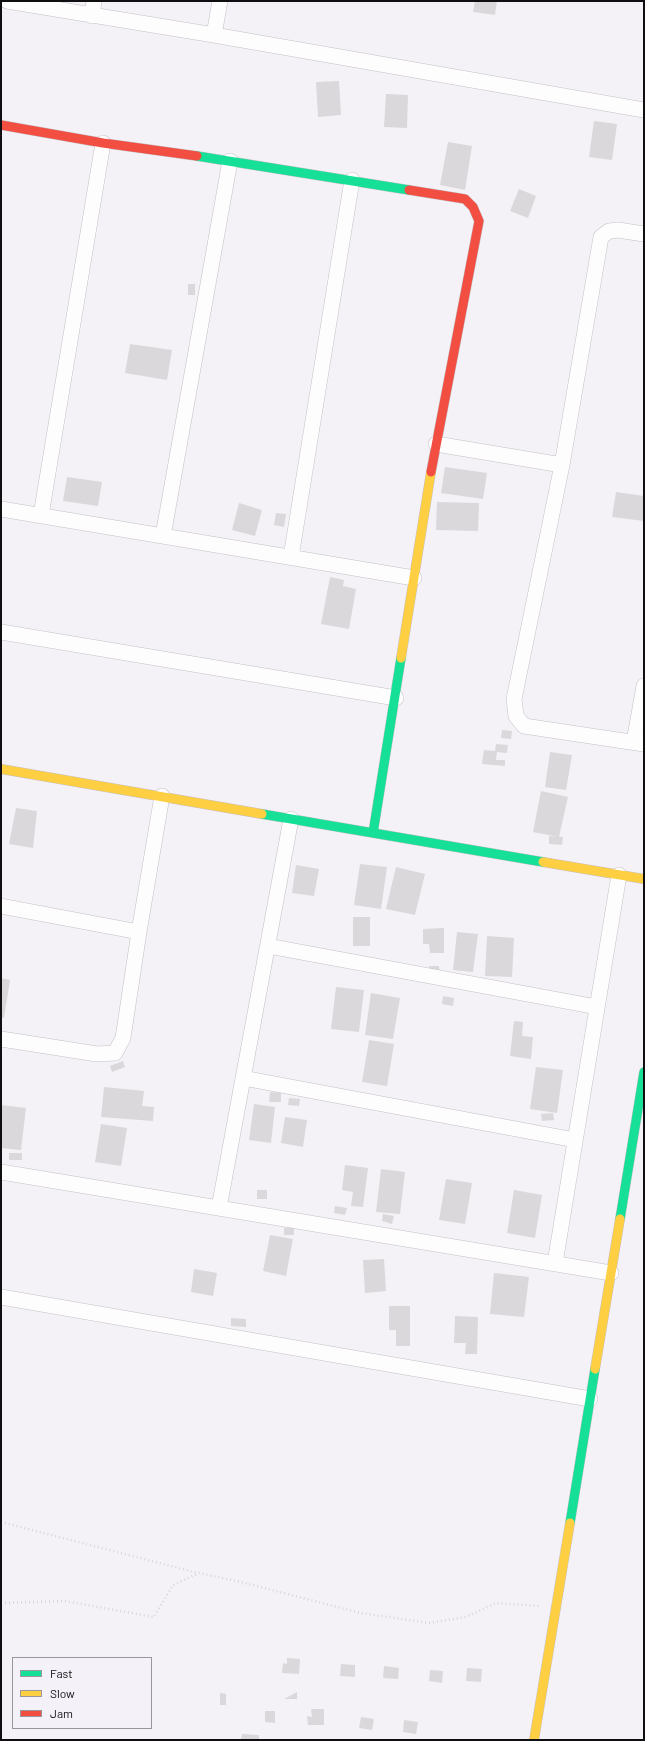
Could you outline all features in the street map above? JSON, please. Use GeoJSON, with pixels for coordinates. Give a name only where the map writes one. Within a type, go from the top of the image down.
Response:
{"type":"FeatureCollection","features":[{"type":"Feature","properties":{"kind":"street"},"geometry":{"type":"LineString","coordinates":[[7,1],[93,8],[214,35],[644,110]]}},
{"type":"Feature","properties":{"kind":"street"},"geometry":{"type":"LineString","coordinates":[[214,35],[220,1]]}},
{"type":"Feature","properties":{"kind":"street"},"geometry":{"type":"LineString","coordinates":[[1,124],[103,143],[230,161],[465,199],[473,206],[479,222],[436,444],[396,698],[373,832]]}},
{"type":"Feature","properties":{"kind":"street"},"geometry":{"type":"LineString","coordinates":[[41,515],[103,143]]}},
{"type":"Feature","properties":{"kind":"street"},"geometry":{"type":"LineString","coordinates":[[163,536],[230,161]]}},
{"type":"Feature","properties":{"kind":"street"},"geometry":{"type":"LineString","coordinates":[[291,557],[352,180]]}},
{"type":"Feature","properties":{"kind":"street"},"geometry":{"type":"LineString","coordinates":[[644,234],[618,230],[609,231],[601,237],[562,464],[514,699],[516,716],[524,726],[639,743],[644,686]]}},
{"type":"Feature","properties":{"kind":"street"},"geometry":{"type":"LineString","coordinates":[[436,444],[562,464]]}},
{"type":"Feature","properties":{"kind":"street"},"geometry":{"type":"LineString","coordinates":[[1,509],[414,578]]}},
{"type":"Feature","properties":{"kind":"street"},"geometry":{"type":"LineString","coordinates":[[1,632],[396,698]]}},
{"type":"Feature","properties":{"kind":"street"},"geometry":{"type":"LineString","coordinates":[[1,768],[644,879]]}},
{"type":"Feature","properties":{"kind":"street"},"geometry":{"type":"LineString","coordinates":[[1,1039],[97,1054],[115,1053],[123,1038],[162,796]]}},
{"type":"Feature","properties":{"kind":"street"},"geometry":{"type":"LineString","coordinates":[[219,1208],[291,818]]}},
{"type":"Feature","properties":{"kind":"street"},"geometry":{"type":"LineString","coordinates":[[555,1263],[620,875]]}},
{"type":"Feature","properties":{"kind":"street"},"geometry":{"type":"LineString","coordinates":[[1,906],[139,932]]}},
{"type":"Feature","properties":{"kind":"street"},"geometry":{"type":"LineString","coordinates":[[268,946],[597,1007]]}},
{"type":"Feature","properties":{"kind":"street"},"geometry":{"type":"LineString","coordinates":[[534,1740],[644,1072]]}},
{"type":"Feature","properties":{"kind":"street"},"geometry":{"type":"LineString","coordinates":[[243,1078],[575,1140]]}},
{"type":"Feature","properties":{"kind":"street"},"geometry":{"type":"LineString","coordinates":[[1,1172],[611,1273]]}},
{"type":"Feature","properties":{"kind":"street"},"geometry":{"type":"LineString","coordinates":[[1,1297],[590,1399]]}},
{"type":"Feature","properties":{"kind":"path"},"geometry":{"type":"LineString","coordinates":[[1,1522],[362,1613],[429,1623],[466,1617],[496,1604],[555,1608]]}},
{"type":"Feature","properties":{"kind":"path"},"geometry":{"type":"LineString","coordinates":[[1,1603],[65,1601],[154,1617],[173,1585],[199,1573]]}},
{"type":"Feature","properties":{"kind":"building"},"geometry":{"type":"Polygon","coordinates":[[[475,1],[497,1],[495,15],[473,12],[475,1]]]}},
{"type":"Feature","properties":{"kind":"building"},"geometry":{"type":"Polygon","coordinates":[[[339,81],[341,115],[318,117],[316,82],[339,81]]]}},
{"type":"Feature","properties":{"kind":"building"},"geometry":{"type":"Polygon","coordinates":[[[386,94],[408,95],[407,128],[384,127],[386,94]]]}},
{"type":"Feature","properties":{"kind":"building"},"geometry":{"type":"Polygon","coordinates":[[[594,121],[617,124],[612,160],[589,157],[594,121]]]}},
{"type":"Feature","properties":{"kind":"building"},"geometry":{"type":"Polygon","coordinates":[[[448,142],[472,146],[465,190],[440,185],[448,142]]]}},
{"type":"Feature","properties":{"kind":"building"},"geometry":{"type":"Polygon","coordinates":[[[519,189],[536,196],[528,218],[510,211],[519,189]]]}},
{"type":"Feature","properties":{"kind":"building"},"geometry":{"type":"Polygon","coordinates":[[[188,284],[195,284],[195,295],[188,295],[188,284]]]}},
{"type":"Feature","properties":{"kind":"building"},"geometry":{"type":"Polygon","coordinates":[[[130,344],[172,350],[167,380],[125,373],[130,344]]]}},
{"type":"Feature","properties":{"kind":"building"},"geometry":{"type":"Polygon","coordinates":[[[445,467],[487,473],[483,499],[441,493],[445,467]]]}},
{"type":"Feature","properties":{"kind":"building"},"geometry":{"type":"Polygon","coordinates":[[[67,477],[102,482],[98,506],[63,501],[67,477]]]}},
{"type":"Feature","properties":{"kind":"building"},"geometry":{"type":"Polygon","coordinates":[[[616,492],[644,496],[644,521],[612,517],[616,492]]]}},
{"type":"Feature","properties":{"kind":"building"},"geometry":{"type":"Polygon","coordinates":[[[437,502],[479,503],[478,531],[436,530],[437,502]]]}},
{"type":"Feature","properties":{"kind":"building"},"geometry":{"type":"Polygon","coordinates":[[[239,503],[262,510],[255,536],[232,530],[239,503]]]}},
{"type":"Feature","properties":{"kind":"building"},"geometry":{"type":"Polygon","coordinates":[[[276,513],[286,514],[284,527],[274,525],[276,513]]]}},
{"type":"Feature","properties":{"kind":"building"},"geometry":{"type":"Polygon","coordinates":[[[330,577],[344,580],[343,586],[356,589],[349,629],[321,624],[330,577]]]}},
{"type":"Feature","properties":{"kind":"building"},"geometry":{"type":"Polygon","coordinates":[[[502,730],[512,731],[511,739],[501,738],[502,730]]]}},
{"type":"Feature","properties":{"kind":"building"},"geometry":{"type":"Polygon","coordinates":[[[496,744],[508,745],[507,753],[497,752],[496,760],[505,760],[505,766],[482,764],[484,750],[495,751],[496,744]]]}},
{"type":"Feature","properties":{"kind":"building"},"geometry":{"type":"Polygon","coordinates":[[[550,752],[572,755],[566,790],[545,787],[550,752]]]}},
{"type":"Feature","properties":{"kind":"building"},"geometry":{"type":"Polygon","coordinates":[[[541,791],[568,797],[559,837],[533,832],[541,791]]]}},
{"type":"Feature","properties":{"kind":"building"},"geometry":{"type":"Polygon","coordinates":[[[16,808],[37,811],[33,848],[9,844],[16,808]]]}},
{"type":"Feature","properties":{"kind":"building"},"geometry":{"type":"Polygon","coordinates":[[[549,836],[563,837],[562,845],[549,844],[549,836]]]}},
{"type":"Feature","properties":{"kind":"building"},"geometry":{"type":"Polygon","coordinates":[[[360,864],[387,867],[381,909],[354,905],[360,864]]]}},
{"type":"Feature","properties":{"kind":"building"},"geometry":{"type":"Polygon","coordinates":[[[296,865],[319,869],[314,896],[292,893],[296,865]]]}},
{"type":"Feature","properties":{"kind":"building"},"geometry":{"type":"Polygon","coordinates":[[[396,867],[425,874],[415,915],[386,909],[396,867]]]}},
{"type":"Feature","properties":{"kind":"building"},"geometry":{"type":"Polygon","coordinates":[[[353,917],[370,917],[370,946],[353,946],[353,917]]]}},
{"type":"Feature","properties":{"kind":"building"},"geometry":{"type":"Polygon","coordinates":[[[444,928],[444,953],[430,953],[429,944],[423,944],[423,929],[444,928]]]}},
{"type":"Feature","properties":{"kind":"building"},"geometry":{"type":"Polygon","coordinates":[[[457,932],[478,934],[473,972],[453,970],[457,932]]]}},
{"type":"Feature","properties":{"kind":"building"},"geometry":{"type":"Polygon","coordinates":[[[487,936],[514,938],[512,977],[485,976],[487,936]]]}},
{"type":"Feature","properties":{"kind":"building"},"geometry":{"type":"Polygon","coordinates":[[[429,966],[439,966],[440,975],[430,976],[429,966]]]}},
{"type":"Feature","properties":{"kind":"building"},"geometry":{"type":"Polygon","coordinates":[[[1,978],[10,980],[4,1018],[1,1017],[1,978]]]}},
{"type":"Feature","properties":{"kind":"building"},"geometry":{"type":"Polygon","coordinates":[[[336,987],[364,990],[359,1032],[331,1029],[336,987]]]}},
{"type":"Feature","properties":{"kind":"building"},"geometry":{"type":"Polygon","coordinates":[[[371,993],[400,998],[393,1039],[365,1035],[371,993]]]}},
{"type":"Feature","properties":{"kind":"building"},"geometry":{"type":"Polygon","coordinates":[[[443,996],[454,998],[453,1006],[442,1004],[443,996]]]}},
{"type":"Feature","properties":{"kind":"building"},"geometry":{"type":"Polygon","coordinates":[[[514,1021],[523,1022],[522,1036],[533,1037],[531,1059],[510,1056],[514,1021]]]}},
{"type":"Feature","properties":{"kind":"building"},"geometry":{"type":"Polygon","coordinates":[[[369,1040],[394,1044],[387,1086],[362,1082],[369,1040]]]}},
{"type":"Feature","properties":{"kind":"building"},"geometry":{"type":"Polygon","coordinates":[[[123,1061],[125,1067],[112,1072],[110,1066],[123,1061]]]}},
{"type":"Feature","properties":{"kind":"building"},"geometry":{"type":"Polygon","coordinates":[[[536,1067],[563,1070],[557,1113],[530,1109],[536,1067]]]}},
{"type":"Feature","properties":{"kind":"building"},"geometry":{"type":"Polygon","coordinates":[[[104,1087],[144,1091],[142,1106],[154,1107],[153,1121],[101,1117],[104,1087]]]}},
{"type":"Feature","properties":{"kind":"building"},"geometry":{"type":"Polygon","coordinates":[[[270,1092],[281,1093],[281,1102],[269,1102],[270,1092]]]}},
{"type":"Feature","properties":{"kind":"building"},"geometry":{"type":"Polygon","coordinates":[[[289,1098],[300,1099],[299,1106],[288,1105],[289,1098]]]}},
{"type":"Feature","properties":{"kind":"building"},"geometry":{"type":"Polygon","coordinates":[[[254,1104],[275,1107],[271,1143],[249,1140],[254,1104]]]}},
{"type":"Feature","properties":{"kind":"building"},"geometry":{"type":"Polygon","coordinates":[[[1,1105],[26,1108],[21,1150],[1,1148],[1,1105]]]}},
{"type":"Feature","properties":{"kind":"building"},"geometry":{"type":"Polygon","coordinates":[[[553,1113],[554,1120],[542,1121],[541,1114],[553,1113]]]}},
{"type":"Feature","properties":{"kind":"building"},"geometry":{"type":"Polygon","coordinates":[[[285,1117],[307,1120],[303,1147],[281,1143],[285,1117]]]}},
{"type":"Feature","properties":{"kind":"building"},"geometry":{"type":"Polygon","coordinates":[[[101,1124],[127,1128],[121,1166],[95,1162],[101,1124]]]}},
{"type":"Feature","properties":{"kind":"building"},"geometry":{"type":"Polygon","coordinates":[[[9,1153],[22,1153],[22,1160],[9,1160],[9,1153]]]}},
{"type":"Feature","properties":{"kind":"building"},"geometry":{"type":"Polygon","coordinates":[[[345,1165],[368,1168],[363,1207],[351,1206],[353,1192],[342,1190],[345,1165]]]}},
{"type":"Feature","properties":{"kind":"building"},"geometry":{"type":"Polygon","coordinates":[[[381,1169],[405,1172],[400,1214],[376,1212],[381,1169]]]}},
{"type":"Feature","properties":{"kind":"building"},"geometry":{"type":"Polygon","coordinates":[[[446,1179],[472,1183],[465,1224],[439,1220],[446,1179]]]}},
{"type":"Feature","properties":{"kind":"building"},"geometry":{"type":"Polygon","coordinates":[[[257,1190],[267,1190],[267,1199],[257,1199],[257,1190]]]}},
{"type":"Feature","properties":{"kind":"building"},"geometry":{"type":"Polygon","coordinates":[[[514,1190],[542,1195],[535,1238],[507,1233],[514,1190]]]}},
{"type":"Feature","properties":{"kind":"building"},"geometry":{"type":"Polygon","coordinates":[[[335,1206],[347,1208],[345,1215],[334,1213],[335,1206]]]}},
{"type":"Feature","properties":{"kind":"building"},"geometry":{"type":"Polygon","coordinates":[[[383,1214],[394,1216],[392,1224],[382,1221],[383,1214]]]}},
{"type":"Feature","properties":{"kind":"building"},"geometry":{"type":"Polygon","coordinates":[[[284,1228],[294,1228],[294,1235],[284,1235],[284,1228]]]}},
{"type":"Feature","properties":{"kind":"building"},"geometry":{"type":"Polygon","coordinates":[[[270,1235],[293,1239],[286,1276],[263,1271],[270,1235]]]}},
{"type":"Feature","properties":{"kind":"building"},"geometry":{"type":"Polygon","coordinates":[[[384,1259],[386,1291],[365,1293],[363,1260],[384,1259]]]}},
{"type":"Feature","properties":{"kind":"building"},"geometry":{"type":"Polygon","coordinates":[[[194,1269],[217,1273],[213,1296],[191,1292],[194,1269]]]}},
{"type":"Feature","properties":{"kind":"building"},"geometry":{"type":"Polygon","coordinates":[[[494,1273],[529,1277],[524,1317],[490,1314],[494,1273]]]}},
{"type":"Feature","properties":{"kind":"building"},"geometry":{"type":"Polygon","coordinates":[[[389,1306],[410,1306],[410,1346],[396,1346],[396,1330],[389,1330],[389,1306]]]}},
{"type":"Feature","properties":{"kind":"building"},"geometry":{"type":"Polygon","coordinates":[[[455,1316],[478,1317],[477,1354],[465,1354],[466,1343],[454,1343],[455,1316]]]}},
{"type":"Feature","properties":{"kind":"building"},"geometry":{"type":"Polygon","coordinates":[[[231,1318],[246,1319],[246,1327],[231,1326],[231,1318]]]}},
{"type":"Feature","properties":{"kind":"building"},"geometry":{"type":"Polygon","coordinates":[[[287,1658],[300,1659],[299,1674],[282,1673],[283,1663],[287,1664],[287,1658]]]}},
{"type":"Feature","properties":{"kind":"building"},"geometry":{"type":"Polygon","coordinates":[[[341,1664],[355,1665],[355,1677],[340,1676],[341,1664]]]}},
{"type":"Feature","properties":{"kind":"building"},"geometry":{"type":"Polygon","coordinates":[[[384,1666],[399,1668],[398,1679],[383,1678],[384,1666]]]}},
{"type":"Feature","properties":{"kind":"building"},"geometry":{"type":"Polygon","coordinates":[[[467,1668],[482,1669],[481,1682],[466,1681],[467,1668]]]}},
{"type":"Feature","properties":{"kind":"building"},"geometry":{"type":"Polygon","coordinates":[[[430,1670],[443,1671],[442,1683],[429,1681],[430,1670]]]}},
{"type":"Feature","properties":{"kind":"building"},"geometry":{"type":"Polygon","coordinates":[[[297,1692],[297,1699],[284,1699],[297,1692]]]}},
{"type":"Feature","properties":{"kind":"building"},"geometry":{"type":"Polygon","coordinates":[[[220,1693],[226,1694],[226,1705],[220,1705],[220,1693]]]}},
{"type":"Feature","properties":{"kind":"building"},"geometry":{"type":"Polygon","coordinates":[[[311,1709],[324,1709],[324,1725],[308,1725],[307,1716],[312,1717],[311,1709]]]}},
{"type":"Feature","properties":{"kind":"building"},"geometry":{"type":"Polygon","coordinates":[[[265,1711],[275,1711],[275,1723],[265,1722],[265,1711]]]}},
{"type":"Feature","properties":{"kind":"building"},"geometry":{"type":"Polygon","coordinates":[[[361,1717],[374,1719],[372,1730],[359,1728],[361,1717]]]}},
{"type":"Feature","properties":{"kind":"building"},"geometry":{"type":"Polygon","coordinates":[[[404,1720],[418,1722],[416,1734],[403,1732],[404,1720]]]}},
{"type":"Feature","properties":{"kind":"building"},"geometry":{"type":"Polygon","coordinates":[[[242,1734],[259,1735],[259,1740],[241,1740],[242,1734]]]}},
{"type":"Feature","properties":{"kind":"traffic: fast"},"geometry":{"type":"LineString","coordinates":[[197,156],[409,190]]}},
{"type":"Feature","properties":{"kind":"traffic: fast"},"geometry":{"type":"LineString","coordinates":[[373,833],[401,658]]}},
{"type":"Feature","properties":{"kind":"traffic: fast"},"geometry":{"type":"LineString","coordinates":[[262,814],[543,862]]}},
{"type":"Feature","properties":{"kind":"traffic: fast"},"geometry":{"type":"LineString","coordinates":[[620,1219],[644,1072]]}},
{"type":"Feature","properties":{"kind":"traffic: fast"},"geometry":{"type":"LineString","coordinates":[[570,1523],[595,1369]]}},
{"type":"Feature","properties":{"kind":"traffic: slow"},"geometry":{"type":"LineString","coordinates":[[401,658],[431,472]]}},
{"type":"Feature","properties":{"kind":"traffic: slow"},"geometry":{"type":"LineString","coordinates":[[1,769],[262,814]]}},
{"type":"Feature","properties":{"kind":"traffic: slow"},"geometry":{"type":"LineString","coordinates":[[543,862],[644,879]]}},
{"type":"Feature","properties":{"kind":"traffic: slow"},"geometry":{"type":"LineString","coordinates":[[595,1369],[620,1219]]}},
{"type":"Feature","properties":{"kind":"traffic: slow"},"geometry":{"type":"LineString","coordinates":[[534,1740],[570,1523]]}},
{"type":"Feature","properties":{"kind":"traffic: jam"},"geometry":{"type":"LineString","coordinates":[[1,125],[103,143],[197,156]]}},
{"type":"Feature","properties":{"kind":"traffic: jam"},"geometry":{"type":"LineString","coordinates":[[409,190],[465,199],[473,207],[479,221],[431,472]]}}]}
